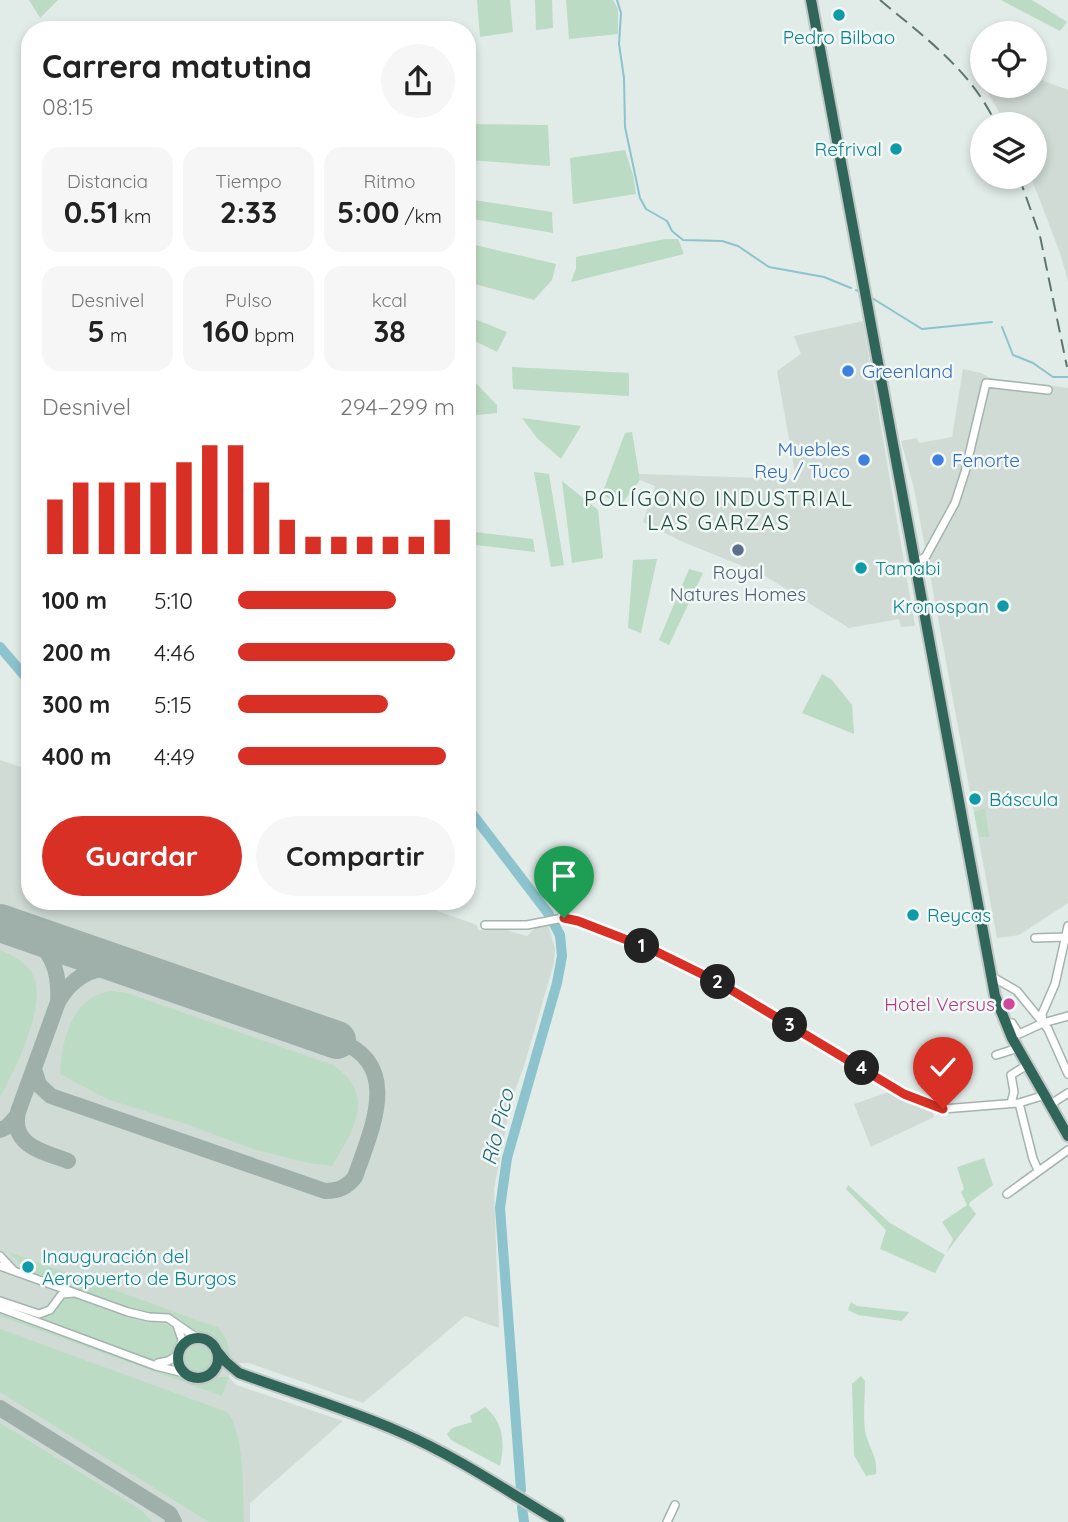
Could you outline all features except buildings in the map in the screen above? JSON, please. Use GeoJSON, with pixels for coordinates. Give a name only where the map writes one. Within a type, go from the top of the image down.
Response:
{"type":"FeatureCollection","features":[{"type":"Feature","properties":{"kind":"highway"},"geometry":{"type":"LineString","coordinates":[[811,0],[991,976],[999,1010],[1068,1136]]}},
{"type":"Feature","properties":{"kind":"highway"},"geometry":{"type":"LineString","coordinates":[[239,1373],[218,1373],[194,1378],[184,1373],[178,1361],[178,1353],[186,1342],[197,1338],[208,1341],[226,1363],[239,1373],[403,1433],[472,1469],[559,1522]]}},
{"type":"Feature","properties":{"kind":"highway"},"geometry":{"type":"LineString","coordinates":[[206,1376],[215,1368],[216,1350]]}},
{"type":"Feature","properties":{"kind":"street"},"geometry":{"type":"LineString","coordinates":[[915,564],[926,556],[955,503],[986,383],[1048,390]]}},
{"type":"Feature","properties":{"kind":"street"},"geometry":{"type":"LineString","coordinates":[[485,925],[527,925],[564,918],[578,921],[675,961],[760,1007],[904,1094],[943,1109],[1048,1099],[1068,1093]]}},
{"type":"Feature","properties":{"kind":"street"},"geometry":{"type":"LineString","coordinates":[[1035,938],[1067,932],[1055,984],[1042,1014],[1043,1023]]}},
{"type":"Feature","properties":{"kind":"street"},"geometry":{"type":"LineString","coordinates":[[991,976],[1017,991],[1043,1023],[1068,1074]]}},
{"type":"Feature","properties":{"kind":"street"},"geometry":{"type":"LineString","coordinates":[[1012,1023],[1019,1034],[1068,1016]]}},
{"type":"Feature","properties":{"kind":"street"},"geometry":{"type":"LineString","coordinates":[[996,1055],[1018,1048]]}},
{"type":"Feature","properties":{"kind":"street"},"geometry":{"type":"LineString","coordinates":[[1027,1065],[1011,1075],[1015,1103],[1038,1170]]}},
{"type":"Feature","properties":{"kind":"street"},"geometry":{"type":"LineString","coordinates":[[1007,1194],[1068,1150]]}},
{"type":"Feature","properties":{"kind":"street"},"geometry":{"type":"LineString","coordinates":[[0,1256],[14,1270]]}},
{"type":"Feature","properties":{"kind":"street"},"geometry":{"type":"LineString","coordinates":[[0,1265],[141,1316],[167,1318],[197,1338]]}},
{"type":"Feature","properties":{"kind":"street"},"geometry":{"type":"LineString","coordinates":[[44,1281],[51,1289],[54,1303]]}},
{"type":"Feature","properties":{"kind":"street"},"geometry":{"type":"LineString","coordinates":[[0,1301],[39,1314],[50,1310],[62,1294],[75,1293]]}},
{"type":"Feature","properties":{"kind":"street"},"geometry":{"type":"LineString","coordinates":[[0,1308],[184,1373]]}},
{"type":"Feature","properties":{"kind":"street"},"geometry":{"type":"LineString","coordinates":[[150,1362],[164,1363],[178,1353],[181,1336],[177,1324]]}},
{"type":"Feature","properties":{"kind":"street"},"geometry":{"type":"LineString","coordinates":[[667,1522],[675,1505]]}},
{"type":"Feature","properties":{"kind":"shaded area"},"geometry":{"type":"Polygon","coordinates":[[[1047,82],[1068,90],[1068,281],[1036,189],[1047,189],[1047,112],[999,112],[991,98],[1047,98],[1047,82]]]}},
{"type":"Feature","properties":{"kind":"shaded area"},"geometry":{"type":"Polygon","coordinates":[[[863,321],[915,626],[901,627],[899,619],[849,628],[762,574],[683,542],[643,522],[655,486],[640,480],[639,474],[796,479],[777,371],[801,354],[794,336],[863,321]]]}},
{"type":"Feature","properties":{"kind":"shaded area"},"geometry":{"type":"Polygon","coordinates":[[[963,369],[990,378],[1068,388],[1068,903],[1019,935],[997,938],[914,488],[901,441],[917,438],[919,443],[952,437],[963,369]]]}},
{"type":"Feature","properties":{"kind":"shaded area"},"geometry":{"type":"Polygon","coordinates":[[[0,760],[21,767],[21,910],[434,910],[477,925],[478,930],[503,929],[527,936],[537,926],[548,925],[555,948],[554,963],[511,1102],[494,1189],[499,1328],[465,1316],[363,1403],[249,1363],[233,1363],[229,1377],[236,1385],[343,1421],[250,1503],[250,1522],[0,1522],[0,760]]]}},
{"type":"Feature","properties":{"kind":"shaded area"},"geometry":{"type":"Polygon","coordinates":[[[892,1091],[932,1111],[934,1117],[871,1147],[854,1104],[892,1091]]]}},
{"type":"Feature","properties":{"kind":"green space"},"geometry":{"type":"Polygon","coordinates":[[[29,0],[58,0],[40,18],[29,0]]]}},
{"type":"Feature","properties":{"kind":"green space"},"geometry":{"type":"Polygon","coordinates":[[[477,0],[510,0],[513,32],[480,37],[477,0]]]}},
{"type":"Feature","properties":{"kind":"green space"},"geometry":{"type":"Polygon","coordinates":[[[535,0],[552,0],[553,28],[536,30],[535,0]]]}},
{"type":"Feature","properties":{"kind":"green space"},"geometry":{"type":"Polygon","coordinates":[[[566,0],[613,0],[618,9],[618,34],[569,39],[566,0]]]}},
{"type":"Feature","properties":{"kind":"green space"},"geometry":{"type":"Polygon","coordinates":[[[1001,0],[1032,0],[1067,22],[1060,31],[1047,24],[1047,21],[1041,21],[1001,0]]]}},
{"type":"Feature","properties":{"kind":"green space"},"geometry":{"type":"Polygon","coordinates":[[[476,124],[548,125],[550,166],[476,161],[476,124]]]}},
{"type":"Feature","properties":{"kind":"green space"},"geometry":{"type":"Polygon","coordinates":[[[625,150],[636,194],[573,204],[570,158],[625,150]]]}},
{"type":"Feature","properties":{"kind":"green space"},"geometry":{"type":"Polygon","coordinates":[[[476,200],[552,212],[553,233],[476,220],[476,200]]]}},
{"type":"Feature","properties":{"kind":"green space"},"geometry":{"type":"Polygon","coordinates":[[[665,239],[678,239],[684,254],[571,282],[576,268],[576,257],[665,239]]]}},
{"type":"Feature","properties":{"kind":"green space"},"geometry":{"type":"Polygon","coordinates":[[[476,245],[556,264],[552,280],[534,300],[476,284],[476,245]]]}},
{"type":"Feature","properties":{"kind":"green space"},"geometry":{"type":"Polygon","coordinates":[[[476,320],[507,332],[497,352],[476,342],[476,320]]]}},
{"type":"Feature","properties":{"kind":"green space"},"geometry":{"type":"Polygon","coordinates":[[[512,367],[629,373],[629,396],[513,389],[512,367]]]}},
{"type":"Feature","properties":{"kind":"green space"},"geometry":{"type":"Polygon","coordinates":[[[476,383],[497,405],[497,413],[476,415],[476,383]]]}},
{"type":"Feature","properties":{"kind":"green space"},"geometry":{"type":"Polygon","coordinates":[[[522,418],[581,426],[561,459],[537,438],[522,418]]]}},
{"type":"Feature","properties":{"kind":"green space"},"geometry":{"type":"Polygon","coordinates":[[[632,432],[640,480],[620,506],[602,494],[625,433],[632,432]]]}},
{"type":"Feature","properties":{"kind":"green space"},"geometry":{"type":"Polygon","coordinates":[[[534,472],[549,474],[564,565],[551,567],[534,472]]]}},
{"type":"Feature","properties":{"kind":"green space"},"geometry":{"type":"Polygon","coordinates":[[[562,481],[598,510],[603,558],[572,563],[562,481]]]}},
{"type":"Feature","properties":{"kind":"green space"},"geometry":{"type":"Polygon","coordinates":[[[476,532],[533,539],[535,552],[476,545],[476,532]]]}},
{"type":"Feature","properties":{"kind":"green space"},"geometry":{"type":"Polygon","coordinates":[[[657,559],[641,633],[628,628],[633,560],[657,559]]]}},
{"type":"Feature","properties":{"kind":"green space"},"geometry":{"type":"Polygon","coordinates":[[[689,569],[703,573],[669,645],[659,640],[689,569]]]}},
{"type":"Feature","properties":{"kind":"green space"},"geometry":{"type":"Polygon","coordinates":[[[822,674],[832,680],[852,705],[854,734],[802,713],[822,674]]]}},
{"type":"Feature","properties":{"kind":"green space"},"geometry":{"type":"Polygon","coordinates":[[[985,808],[989,837],[980,837],[974,812],[985,808]]]}},
{"type":"Feature","properties":{"kind":"green space"},"geometry":{"type":"Polygon","coordinates":[[[0,950],[15,957],[28,968],[34,977],[37,990],[27,1038],[0,1097],[0,950]]]}},
{"type":"Feature","properties":{"kind":"green space"},"geometry":{"type":"Polygon","coordinates":[[[111,991],[127,993],[333,1065],[346,1076],[358,1100],[354,1126],[332,1166],[308,1163],[253,1149],[107,1099],[60,1074],[63,1047],[71,1022],[86,1002],[111,991]]]}},
{"type":"Feature","properties":{"kind":"green space"},"geometry":{"type":"Polygon","coordinates":[[[984,1158],[993,1185],[970,1202],[969,1205],[976,1214],[946,1253],[953,1239],[942,1222],[967,1205],[961,1192],[964,1189],[957,1167],[984,1158]]]}},
{"type":"Feature","properties":{"kind":"green space"},"geometry":{"type":"Polygon","coordinates":[[[848,1185],[890,1223],[945,1255],[935,1273],[880,1249],[886,1230],[846,1189],[848,1185]]]}},
{"type":"Feature","properties":{"kind":"green space"},"geometry":{"type":"Polygon","coordinates":[[[9,1252],[219,1328],[226,1339],[233,1363],[224,1357],[211,1340],[185,1328],[172,1316],[136,1311],[29,1272],[29,1268],[20,1264],[9,1252]]]}},
{"type":"Feature","properties":{"kind":"green space"},"geometry":{"type":"Polygon","coordinates":[[[63,1296],[72,1296],[143,1321],[169,1324],[177,1330],[174,1353],[166,1360],[154,1361],[0,1305],[44,1317],[51,1313],[63,1296]]]}},
{"type":"Feature","properties":{"kind":"green space"},"geometry":{"type":"Polygon","coordinates":[[[851,1302],[857,1306],[909,1312],[902,1321],[858,1315],[848,1310],[851,1302]]]}},
{"type":"Feature","properties":{"kind":"green space"},"geometry":{"type":"Polygon","coordinates":[[[0,1313],[154,1369],[177,1372],[185,1378],[199,1382],[214,1377],[229,1377],[222,1396],[0,1316],[0,1313]]]}},
{"type":"Feature","properties":{"kind":"green space"},"geometry":{"type":"Polygon","coordinates":[[[0,1329],[227,1412],[233,1421],[240,1448],[244,1522],[209,1522],[0,1392],[0,1329]]]}},
{"type":"Feature","properties":{"kind":"green space"},"geometry":{"type":"Polygon","coordinates":[[[198,1342],[209,1347],[214,1358],[209,1369],[198,1374],[187,1369],[182,1358],[187,1347],[198,1342]]]}},
{"type":"Feature","properties":{"kind":"green space"},"geometry":{"type":"Polygon","coordinates":[[[861,1376],[865,1381],[865,1431],[876,1468],[876,1474],[866,1476],[854,1455],[852,1384],[861,1376]]]}},
{"type":"Feature","properties":{"kind":"green space"},"geometry":{"type":"Polygon","coordinates":[[[485,1407],[496,1419],[502,1434],[500,1466],[451,1440],[447,1434],[452,1428],[472,1422],[470,1416],[485,1407]]]}},
{"type":"Feature","properties":{"kind":"green space"},"geometry":{"type":"Polygon","coordinates":[[[0,1423],[141,1510],[152,1522],[0,1522],[0,1423]]]}},
{"type":"Feature","properties":{"kind":"waterway"},"geometry":{"type":"LineString","coordinates":[[617,0],[621,13],[619,44],[624,78],[625,127],[640,198],[646,209],[667,221],[672,231],[683,240],[722,241],[738,246],[769,267],[824,277],[851,288]]}},
{"type":"Feature","properties":{"kind":"waterway"},"geometry":{"type":"LineString","coordinates":[[856,290],[860,292]]}},
{"type":"Feature","properties":{"kind":"waterway"},"geometry":{"type":"LineString","coordinates":[[872,298],[922,329],[992,322]]}},
{"type":"Feature","properties":{"kind":"waterway"},"geometry":{"type":"LineString","coordinates":[[1002,327],[1013,355],[1033,363],[1053,377],[1068,377]]}},
{"type":"Feature","properties":{"kind":"waterway","name":"Río Pico"},"geometry":{"type":"LineString","coordinates":[[0,647],[21,672]]}},
{"type":"Feature","properties":{"kind":"waterway","name":"Río Pico"},"geometry":{"type":"LineString","coordinates":[[476,819],[548,913],[560,935],[562,956],[557,983],[507,1158],[500,1208],[521,1490]]}},
{"type":"Feature","properties":{"kind":"waterway","name":"Río Pico"},"geometry":{"type":"LineString","coordinates":[[522,1507],[524,1522]]}},
{"type":"Feature","properties":{"kind":"taxiway"},"geometry":{"type":"LineString","coordinates":[[26,932],[42,946],[52,962],[58,981],[58,1002]]}},
{"type":"Feature","properties":{"kind":"taxiway"},"geometry":{"type":"LineString","coordinates":[[68,1161],[40,1151],[24,1140],[19,1133],[18,1112],[64,992],[89,972],[109,968],[132,969]]}},
{"type":"Feature","properties":{"kind":"taxiway"},"geometry":{"type":"LineString","coordinates":[[34,1069],[39,1085],[51,1096],[330,1191],[342,1188],[355,1177],[374,1119],[377,1100],[376,1082],[370,1065],[358,1051],[337,1040]]}},
{"type":"Feature","properties":{"kind":"taxiway"},"geometry":{"type":"LineString","coordinates":[[0,1130],[7,1127],[17,1116]]}},
{"type":"Feature","properties":{"kind":"taxiway"},"geometry":{"type":"LineString","coordinates":[[0,1408],[170,1514],[174,1522]]}},
{"type":"Feature","properties":{"kind":"runway"},"geometry":{"type":"LineString","coordinates":[[0,923],[337,1040]]}},
{"type":"Feature","properties":{"kind":"railway"},"geometry":{"type":"LineString","coordinates":[[880,0],[960,71],[990,112]]}},
{"type":"Feature","properties":{"kind":"railway"},"geometry":{"type":"LineString","coordinates":[[1023,189],[1040,236],[1067,367]]}},
{"type":"Feature","properties":{"kind":"place","name":"Pedro Bilbao"},"geometry":{"type":"Point","coordinates":[839,15]}},
{"type":"Feature","properties":{"kind":"place","name":"Refrival"},"geometry":{"type":"Point","coordinates":[896,149]}},
{"type":"Feature","properties":{"kind":"place","name":"Greenland"},"geometry":{"type":"Point","coordinates":[848,371]}},
{"type":"Feature","properties":{"kind":"place","name":"Muebles Rey / Tuco"},"geometry":{"type":"Point","coordinates":[864,460]}},
{"type":"Feature","properties":{"kind":"place","name":"Fenorte"},"geometry":{"type":"Point","coordinates":[938,460]}},
{"type":"Feature","properties":{"kind":"place","name":"Royal Natures Homes"},"geometry":{"type":"Point","coordinates":[738,550]}},
{"type":"Feature","properties":{"kind":"place","name":"Tamabi"},"geometry":{"type":"Point","coordinates":[861,568]}},
{"type":"Feature","properties":{"kind":"place","name":"Kronospan"},"geometry":{"type":"Point","coordinates":[1003,606]}},
{"type":"Feature","properties":{"kind":"place","name":"Báscula"},"geometry":{"type":"Point","coordinates":[975,799]}},
{"type":"Feature","properties":{"kind":"place","name":"Reycas"},"geometry":{"type":"Point","coordinates":[913,915]}},
{"type":"Feature","properties":{"kind":"place","name":"Hotel Versus"},"geometry":{"type":"Point","coordinates":[1009,1004]}},
{"type":"Feature","properties":{"kind":"place","name":"Inauguración del Aeropuerto de Burgos"},"geometry":{"type":"Point","coordinates":[28,1267]}},
{"type":"Feature","properties":{"kind":"district","name":"POLÍGONO INDUSTRIAL LAS GARZAS"},"geometry":{"type":"Point","coordinates":[719,510]}},
{"type":"Feature","properties":{"kind":"route"},"geometry":{"type":"LineString","coordinates":[[564,918],[653,950],[718,982],[904,1094],[943,1109]]}}]}
